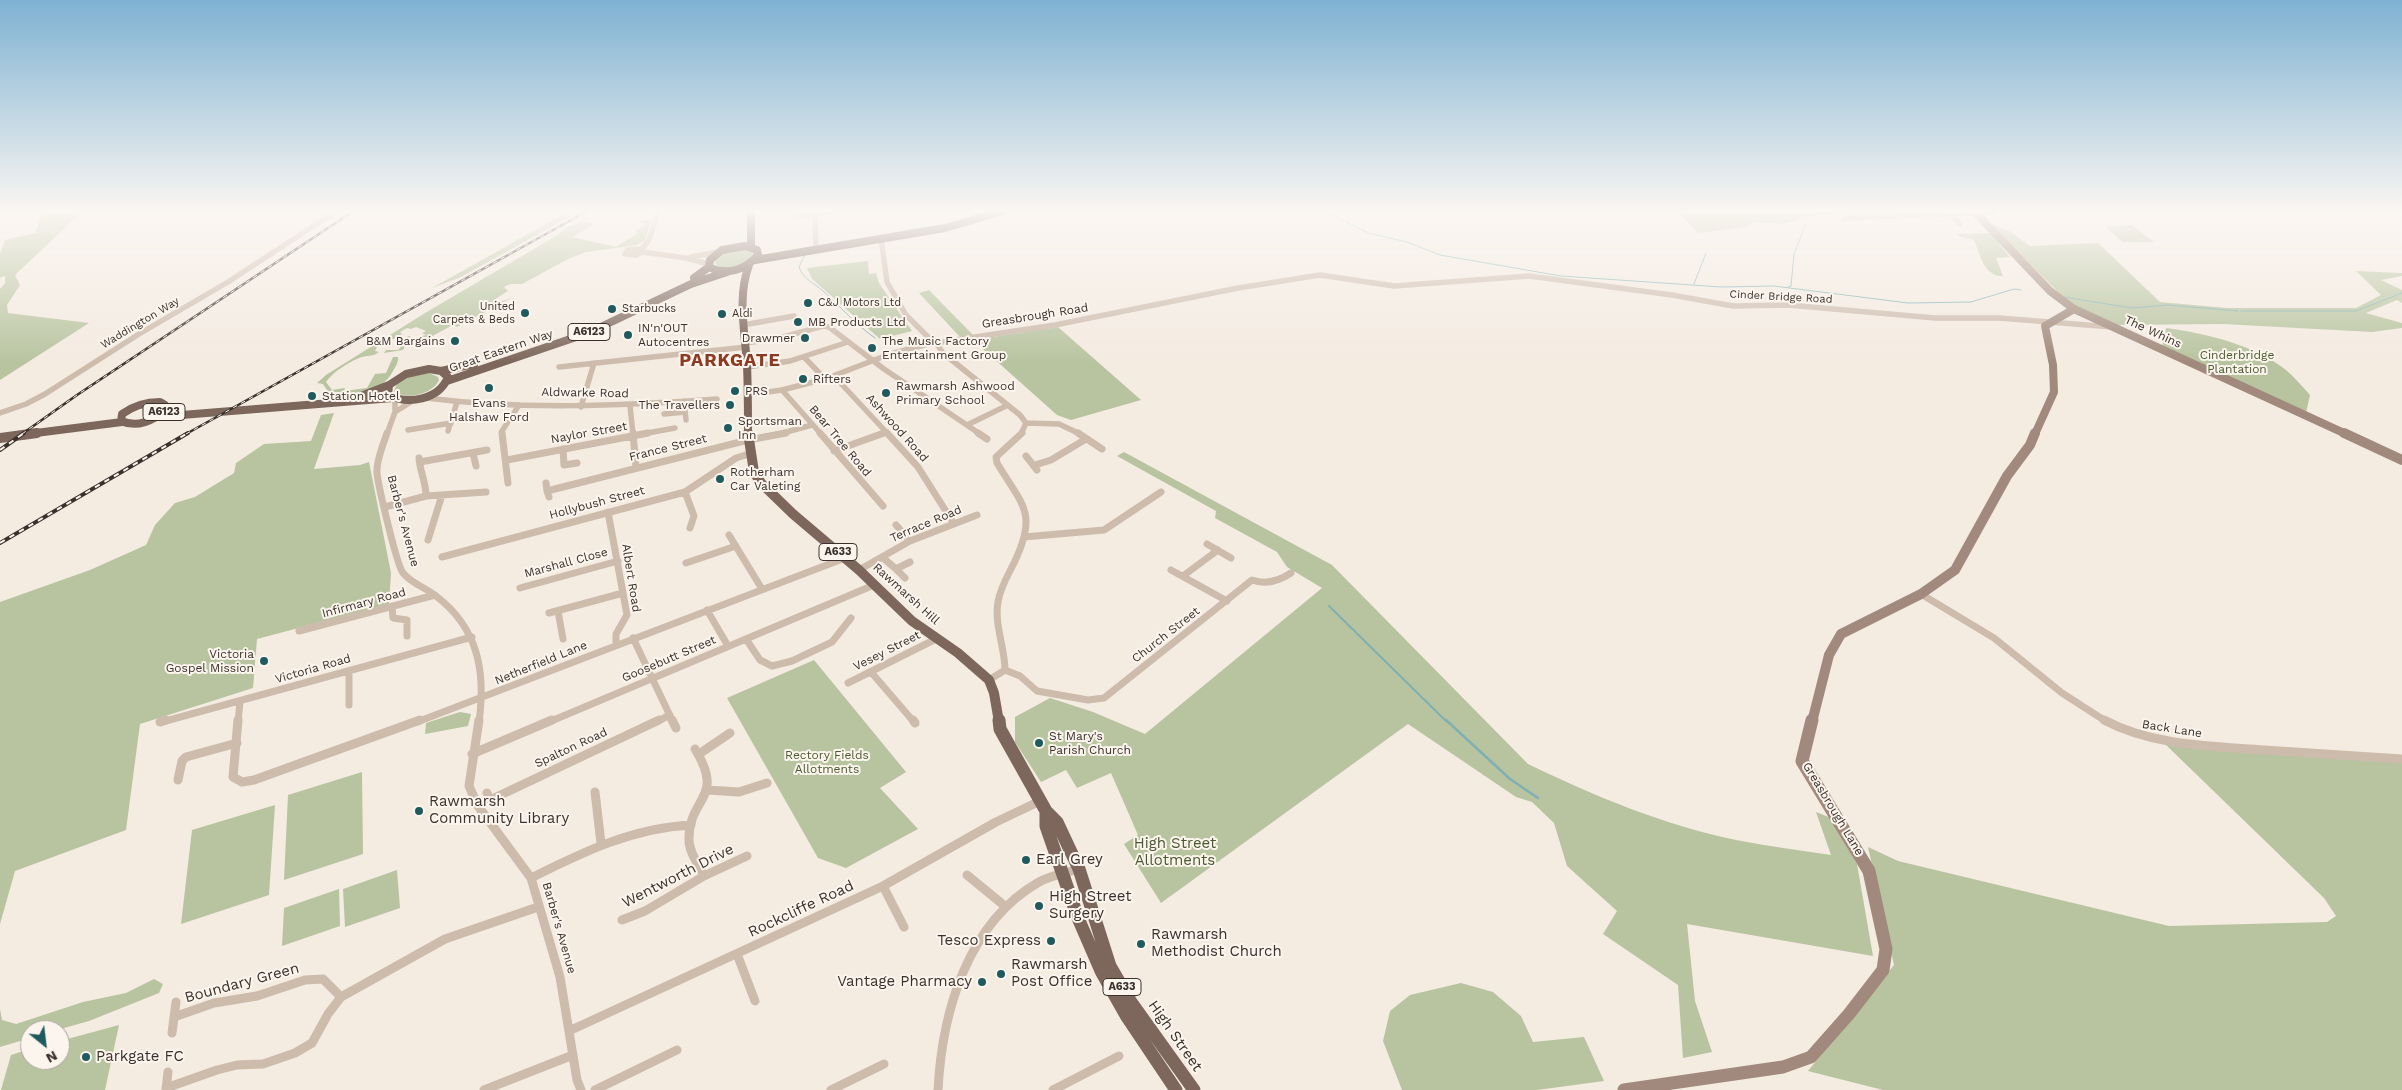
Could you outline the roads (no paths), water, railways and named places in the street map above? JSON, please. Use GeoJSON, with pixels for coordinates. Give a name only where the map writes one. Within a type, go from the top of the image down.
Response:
{"type":"FeatureCollection","features":[{"type":"Feature","properties":{"kind":"main road","name":"Great Eastern Way"},"geometry":{"type":"LineString","coordinates":[[389,385],[399,377],[414,371],[429,369],[441,371],[484,361],[582,331],[686,283],[709,266],[710,261]]}},
{"type":"Feature","properties":{"kind":"main road","name":"Great Eastern Way"},"geometry":{"type":"LineString","coordinates":[[420,398],[468,372],[588,333],[701,280],[757,261]]}},
{"type":"Feature","properties":{"kind":"main road","name":"A633"},"geometry":{"type":"LineString","coordinates":[[750,456],[746,345],[743,325],[744,278],[752,262]]}},
{"type":"Feature","properties":{"kind":"main road"},"geometry":{"type":"LineString","coordinates":[[709,266],[715,270],[730,271],[744,278]]}},
{"type":"Feature","properties":{"kind":"main road"},"geometry":{"type":"LineString","coordinates":[[441,371],[448,377],[446,383]]}},
{"type":"Feature","properties":{"kind":"main road"},"geometry":{"type":"LineString","coordinates":[[389,385],[387,392],[394,398],[420,398]]}},
{"type":"Feature","properties":{"kind":"main road","name":"A6123"},"geometry":{"type":"LineString","coordinates":[[341,402],[370,394],[389,385]]}},
{"type":"Feature","properties":{"kind":"main road","name":"A6123"},"geometry":{"type":"LineString","coordinates":[[0,438],[50,433],[94,425],[122,422],[139,423],[158,416],[186,413],[394,398]]}},
{"type":"Feature","properties":{"kind":"main road","name":"A6123"},"geometry":{"type":"LineString","coordinates":[[94,425],[148,402],[160,402],[166,407],[186,413]]}},
{"type":"Feature","properties":{"kind":"main road","name":"A6123"},"geometry":{"type":"LineString","coordinates":[[158,416],[166,407]]}},
{"type":"Feature","properties":{"kind":"main road","name":"A6123"},"geometry":{"type":"LineString","coordinates":[[122,422],[121,416],[125,412]]}},
{"type":"Feature","properties":{"kind":"main road","name":"Rawmarsh Hill"},"geometry":{"type":"LineString","coordinates":[[750,456],[754,472],[761,483],[815,534],[846,558],[912,621],[958,653],[988,680]]}},
{"type":"Feature","properties":{"kind":"main road","name":"High Street"},"geometry":{"type":"LineString","coordinates":[[988,680],[994,693],[1000,729],[1043,806],[1057,822],[1079,869],[1110,966],[1131,1002],[1194,1090]]}},
{"type":"Feature","properties":{"kind":"main road","name":"High Street"},"geometry":{"type":"LineString","coordinates":[[1043,806],[1046,826],[1083,930],[1100,970],[1120,1007],[1176,1090]]}},
{"type":"Feature","properties":{"kind":"street","name":"Waddington Way"},"geometry":{"type":"LineString","coordinates":[[0,413],[26,404],[46,394],[139,334],[260,261]]}},
{"type":"Feature","properties":{"kind":"street"},"geometry":{"type":"LineString","coordinates":[[694,261],[709,266]]}},
{"type":"Feature","properties":{"kind":"street"},"geometry":{"type":"LineString","coordinates":[[884,261],[887,282],[906,315],[943,353],[1008,404],[1024,418],[1026,423],[1022,434],[999,452],[996,457],[996,463],[1027,516],[1024,537],[1007,574],[998,602],[998,625],[1005,670],[988,680]]}},
{"type":"Feature","properties":{"kind":"street","name":"The Whins"},"geometry":{"type":"LineString","coordinates":[[2021,261],[2050,291],[2074,309],[2402,460]]}},
{"type":"Feature","properties":{"kind":"street","name":"Cinder Bridge Road"},"geometry":{"type":"LineString","coordinates":[[1302,277],[1335,276],[1402,286],[1528,276],[1672,295],[1733,306],[1788,305],[1935,318],[1999,318],[2112,327]]}},
{"type":"Feature","properties":{"kind":"street","name":"Greasbrough Road"},"geometry":{"type":"LineString","coordinates":[[747,395],[782,390],[825,380],[901,350],[934,342],[1055,325],[1302,277]]}},
{"type":"Feature","properties":{"kind":"street"},"geometry":{"type":"LineString","coordinates":[[2048,323],[2074,309]]}},
{"type":"Feature","properties":{"kind":"street"},"geometry":{"type":"LineString","coordinates":[[743,325],[794,316]]}},
{"type":"Feature","properties":{"kind":"street","name":"Greasbrough Lane"},"geometry":{"type":"LineString","coordinates":[[1624,1090],[1783,1067],[1811,1057],[1849,1014],[1883,970],[1886,949],[1870,871],[1802,761],[1829,655],[1842,634],[1922,594],[1955,570],[1964,557],[2007,476],[2030,445],[2054,392],[2053,365],[2044,329],[2048,323]]}},
{"type":"Feature","properties":{"kind":"street"},"geometry":{"type":"LineString","coordinates":[[559,367],[746,345],[826,326],[873,361],[987,439]]}},
{"type":"Feature","properties":{"kind":"street"},"geometry":{"type":"LineString","coordinates":[[747,367],[804,356],[848,342]]}},
{"type":"Feature","properties":{"kind":"street"},"geometry":{"type":"LineString","coordinates":[[804,356],[825,380]]}},
{"type":"Feature","properties":{"kind":"street"},"geometry":{"type":"LineString","coordinates":[[581,407],[594,363]]}},
{"type":"Feature","properties":{"kind":"street","name":"Ashwood Road"},"geometry":{"type":"LineString","coordinates":[[834,376],[918,467],[954,524]]}},
{"type":"Feature","properties":{"kind":"street"},"geometry":{"type":"LineString","coordinates":[[446,383],[444,392],[454,401],[448,431]]}},
{"type":"Feature","properties":{"kind":"street","name":"Bear Tree Road"},"geometry":{"type":"LineString","coordinates":[[782,390],[883,506]]}},
{"type":"Feature","properties":{"kind":"street","name":"Barber's Avenue"},"geometry":{"type":"LineString","coordinates":[[394,398],[395,412],[382,447],[377,473],[401,571],[414,584],[435,595],[458,615],[472,637],[477,653],[482,698],[472,754],[469,786],[478,806],[531,878],[560,977],[572,1054],[581,1090]]}},
{"type":"Feature","properties":{"kind":"street"},"geometry":{"type":"LineString","coordinates":[[395,412],[420,398]]}},
{"type":"Feature","properties":{"kind":"street","name":"Aldwarke Road"},"geometry":{"type":"LineString","coordinates":[[420,398],[581,407],[630,406],[717,399]]}},
{"type":"Feature","properties":{"kind":"street"},"geometry":{"type":"LineString","coordinates":[[684,401],[686,420]]}},
{"type":"Feature","properties":{"kind":"street"},"geometry":{"type":"LineString","coordinates":[[967,425],[1008,404]]}},
{"type":"Feature","properties":{"kind":"street"},"geometry":{"type":"LineString","coordinates":[[508,483],[507,460],[502,431],[519,405]]}},
{"type":"Feature","properties":{"kind":"street"},"geometry":{"type":"LineString","coordinates":[[630,406],[636,468]]}},
{"type":"Feature","properties":{"kind":"street"},"geometry":{"type":"LineString","coordinates":[[664,414],[685,412]]}},
{"type":"Feature","properties":{"kind":"street"},"geometry":{"type":"LineString","coordinates":[[1026,423],[1053,421],[1064,425],[1100,448],[1091,452]]}},
{"type":"Feature","properties":{"kind":"street"},"geometry":{"type":"LineString","coordinates":[[408,430],[450,423]]}},
{"type":"Feature","properties":{"kind":"street","name":"France Street"},"geometry":{"type":"LineString","coordinates":[[547,490],[748,440],[783,434],[812,425]]}},
{"type":"Feature","properties":{"kind":"street","name":"Naylor Street"},"geometry":{"type":"LineString","coordinates":[[507,460],[675,428]]}},
{"type":"Feature","properties":{"kind":"street"},"geometry":{"type":"LineString","coordinates":[[834,451],[887,432]]}},
{"type":"Feature","properties":{"kind":"street"},"geometry":{"type":"LineString","coordinates":[[1026,456],[1036,467],[1086,439]]}},
{"type":"Feature","properties":{"kind":"street"},"geometry":{"type":"LineString","coordinates":[[563,449],[564,465],[577,462]]}},
{"type":"Feature","properties":{"kind":"street"},"geometry":{"type":"LineString","coordinates":[[426,496],[426,484],[420,472],[419,460],[473,454],[487,450]]}},
{"type":"Feature","properties":{"kind":"street"},"geometry":{"type":"LineString","coordinates":[[473,454],[476,466]]}},
{"type":"Feature","properties":{"kind":"street","name":"Hollybush Street"},"geometry":{"type":"LineString","coordinates":[[442,557],[685,492],[736,458],[750,456]]}},
{"type":"Feature","properties":{"kind":"street"},"geometry":{"type":"LineString","coordinates":[[385,507],[426,496],[442,495],[475,498],[486,492]]}},
{"type":"Feature","properties":{"kind":"street"},"geometry":{"type":"LineString","coordinates":[[685,492],[694,516],[690,528]]}},
{"type":"Feature","properties":{"kind":"street"},"geometry":{"type":"LineString","coordinates":[[1024,537],[1104,530],[1161,492]]}},
{"type":"Feature","properties":{"kind":"street"},"geometry":{"type":"LineString","coordinates":[[428,540],[442,495]]}},
{"type":"Feature","properties":{"kind":"street","name":"Albert Road"},"geometry":{"type":"LineString","coordinates":[[608,512],[627,616],[616,634],[616,645]]}},
{"type":"Feature","properties":{"kind":"street","name":"Terrace Road"},"geometry":{"type":"LineString","coordinates":[[859,570],[910,541],[977,515]]}},
{"type":"Feature","properties":{"kind":"street"},"geometry":{"type":"LineString","coordinates":[[895,528],[910,541]]}},
{"type":"Feature","properties":{"kind":"street"},"geometry":{"type":"LineString","coordinates":[[729,535],[762,589]]}},
{"type":"Feature","properties":{"kind":"street"},"geometry":{"type":"LineString","coordinates":[[1207,544],[1231,558]]}},
{"type":"Feature","properties":{"kind":"street"},"geometry":{"type":"LineString","coordinates":[[686,563],[736,546]]}},
{"type":"Feature","properties":{"kind":"street"},"geometry":{"type":"LineString","coordinates":[[1183,576],[1218,550]]}},
{"type":"Feature","properties":{"kind":"street"},"geometry":{"type":"LineString","coordinates":[[882,557],[906,578]]}},
{"type":"Feature","properties":{"kind":"street","name":"Netherfield Lane"},"geometry":{"type":"LineString","coordinates":[[236,743],[233,777],[242,782],[254,780],[482,698],[633,638],[846,558]]}},
{"type":"Feature","properties":{"kind":"street","name":"Marshall Close"},"geometry":{"type":"LineString","coordinates":[[520,588],[618,561]]}},
{"type":"Feature","properties":{"kind":"street"},"geometry":{"type":"LineString","coordinates":[[896,569],[910,562]]}},
{"type":"Feature","properties":{"kind":"street"},"geometry":{"type":"LineString","coordinates":[[1171,570],[1227,601]]}},
{"type":"Feature","properties":{"kind":"street","name":"Church Street"},"geometry":{"type":"LineString","coordinates":[[1005,670],[1020,676],[1037,691],[1088,700],[1104,698],[1252,580],[1256,582],[1273,581],[1283,579],[1291,573]]}},
{"type":"Feature","properties":{"kind":"street","name":"Goosebutt Street"},"geometry":{"type":"LineString","coordinates":[[472,754],[874,585]]}},
{"type":"Feature","properties":{"kind":"street"},"geometry":{"type":"LineString","coordinates":[[549,613],[623,593]]}},
{"type":"Feature","properties":{"kind":"street","name":"Back Lane"},"geometry":{"type":"LineString","coordinates":[[1922,594],[1994,638],[2062,693],[2124,731],[2151,739],[2220,747],[2402,759]]}},
{"type":"Feature","properties":{"kind":"street","name":"Infirmary Road"},"geometry":{"type":"LineString","coordinates":[[299,632],[435,595]]}},
{"type":"Feature","properties":{"kind":"street"},"geometry":{"type":"LineString","coordinates":[[392,607],[393,618],[407,620],[407,636]]}},
{"type":"Feature","properties":{"kind":"street"},"geometry":{"type":"LineString","coordinates":[[707,610],[728,646]]}},
{"type":"Feature","properties":{"kind":"street"},"geometry":{"type":"LineString","coordinates":[[558,611],[563,639]]}},
{"type":"Feature","properties":{"kind":"street"},"geometry":{"type":"LineString","coordinates":[[746,639],[760,660],[772,666],[792,661],[832,642],[851,618]]}},
{"type":"Feature","properties":{"kind":"street","name":"Victoria Road"},"geometry":{"type":"LineString","coordinates":[[160,722],[240,702],[472,637]]}},
{"type":"Feature","properties":{"kind":"street"},"geometry":{"type":"LineString","coordinates":[[633,638],[676,728]]}},
{"type":"Feature","properties":{"kind":"street","name":"Vesey Street"},"geometry":{"type":"LineString","coordinates":[[848,683],[936,639]]}},
{"type":"Feature","properties":{"kind":"street"},"geometry":{"type":"LineString","coordinates":[[349,671],[349,705]]}},
{"type":"Feature","properties":{"kind":"street"},"geometry":{"type":"LineString","coordinates":[[871,672],[915,722]]}},
{"type":"Feature","properties":{"kind":"street"},"geometry":{"type":"LineString","coordinates":[[178,780],[182,762],[186,757],[236,743],[240,702]]}},
{"type":"Feature","properties":{"kind":"street","name":"Spalton Road"},"geometry":{"type":"LineString","coordinates":[[487,793],[490,800],[670,716]]}},
{"type":"Feature","properties":{"kind":"street"},"geometry":{"type":"LineString","coordinates":[[704,876],[689,841],[691,826],[707,790],[709,775],[697,752],[730,733]]}},
{"type":"Feature","properties":{"kind":"street"},"geometry":{"type":"LineString","coordinates":[[707,790],[739,792],[767,783]]}},
{"type":"Feature","properties":{"kind":"street"},"geometry":{"type":"LineString","coordinates":[[596,792],[601,843]]}},
{"type":"Feature","properties":{"kind":"street","name":"Rockcliffe Road"},"geometry":{"type":"LineString","coordinates":[[569,1031],[883,886],[996,822],[1043,806]]}},
{"type":"Feature","properties":{"kind":"street"},"geometry":{"type":"LineString","coordinates":[[531,878],[601,843],[650,828],[691,826]]}},
{"type":"Feature","properties":{"kind":"street","name":"Wentworth Drive"},"geometry":{"type":"LineString","coordinates":[[622,920],[645,911],[704,876],[747,856]]}},
{"type":"Feature","properties":{"kind":"street"},"geometry":{"type":"LineString","coordinates":[[938,1090],[941,1042],[955,991],[984,937],[1006,907],[1040,882],[1079,869]]}},
{"type":"Feature","properties":{"kind":"street"},"geometry":{"type":"LineString","coordinates":[[967,874],[1006,907]]}},
{"type":"Feature","properties":{"kind":"street"},"geometry":{"type":"LineString","coordinates":[[883,886],[904,927]]}},
{"type":"Feature","properties":{"kind":"street"},"geometry":{"type":"LineString","coordinates":[[168,1072],[166,1089],[217,1070],[237,1065],[263,1064],[295,1053],[312,1043],[328,1014],[341,996],[446,939],[538,907]]}},
{"type":"Feature","properties":{"kind":"street"},"geometry":{"type":"LineString","coordinates":[[737,954],[755,1001]]}},
{"type":"Feature","properties":{"kind":"street","name":"Boundary Green"},"geometry":{"type":"LineString","coordinates":[[174,1017],[214,1003],[257,996],[305,980],[323,980],[341,996]]}},
{"type":"Feature","properties":{"kind":"street","name":"Boundary Green"},"geometry":{"type":"LineString","coordinates":[[172,1032],[176,1002]]}},
{"type":"Feature","properties":{"kind":"street"},"geometry":{"type":"LineString","coordinates":[[596,1090],[677,1050]]}},
{"type":"Feature","properties":{"kind":"street"},"geometry":{"type":"LineString","coordinates":[[484,1090],[572,1054]]}},
{"type":"Feature","properties":{"kind":"street"},"geometry":{"type":"LineString","coordinates":[[1053,1090],[1119,1056]]}},
{"type":"Feature","properties":{"kind":"street"},"geometry":{"type":"LineString","coordinates":[[831,1090],[884,1064]]}},
{"type":"Feature","properties":{"kind":"waterway"},"geometry":{"type":"LineString","coordinates":[[802,261],[799,267],[803,275],[875,338]]}},
{"type":"Feature","properties":{"kind":"waterway"},"geometry":{"type":"LineString","coordinates":[[1474,261],[1561,276],[1721,287],[1774,286],[1908,303],[1971,302],[2014,289],[2021,290]]}},
{"type":"Feature","properties":{"kind":"waterway"},"geometry":{"type":"LineString","coordinates":[[1694,284],[1703,261]]}},
{"type":"Feature","properties":{"kind":"waterway"},"geometry":{"type":"LineString","coordinates":[[1788,287],[1791,286],[1793,261]]}},
{"type":"Feature","properties":{"kind":"waterway"},"geometry":{"type":"LineString","coordinates":[[2241,311],[2356,311],[2402,293]]}},
{"type":"Feature","properties":{"kind":"waterway"},"geometry":{"type":"LineString","coordinates":[[2064,297],[2132,308],[2168,305],[2238,311]]}},
{"type":"Feature","properties":{"kind":"waterway"},"geometry":{"type":"LineString","coordinates":[[1329,606],[1447,722]]}},
{"type":"Feature","properties":{"kind":"waterway"},"geometry":{"type":"LineString","coordinates":[[1446,720],[1510,779],[1538,798]]}},
{"type":"Feature","properties":{"kind":"railway"},"geometry":{"type":"LineString","coordinates":[[22,434],[77,395],[279,261]]}},
{"type":"Feature","properties":{"kind":"railway"},"geometry":{"type":"LineString","coordinates":[[186,434],[497,261]]}},
{"type":"Feature","properties":{"kind":"railway"},"geometry":{"type":"LineString","coordinates":[[0,450],[24,433]]}},
{"type":"Feature","properties":{"kind":"railway"},"geometry":{"type":"LineString","coordinates":[[0,543],[188,433]]}},
{"type":"Feature","properties":{"kind":"place","name":"C&J Motors Ltd"},"geometry":{"type":"Point","coordinates":[808,303]}},
{"type":"Feature","properties":{"kind":"place","name":"Starbucks"},"geometry":{"type":"Point","coordinates":[612,309]}},
{"type":"Feature","properties":{"kind":"place","name":"United Carpets & Beds"},"geometry":{"type":"Point","coordinates":[525,313]}},
{"type":"Feature","properties":{"kind":"place","name":"Aldi"},"geometry":{"type":"Point","coordinates":[722,314]}},
{"type":"Feature","properties":{"kind":"place","name":"MB Products Ltd"},"geometry":{"type":"Point","coordinates":[798,322]}},
{"type":"Feature","properties":{"kind":"place","name":"IN'n'OUT Autocentres"},"geometry":{"type":"Point","coordinates":[628,335]}},
{"type":"Feature","properties":{"kind":"place","name":"Drawmer"},"geometry":{"type":"Point","coordinates":[805,338]}},
{"type":"Feature","properties":{"kind":"place","name":"B&M Bargains"},"geometry":{"type":"Point","coordinates":[455,341]}},
{"type":"Feature","properties":{"kind":"place","name":"The Music Factory Entertainment Group"},"geometry":{"type":"Point","coordinates":[872,348]}},
{"type":"Feature","properties":{"kind":"place","name":"Rifters"},"geometry":{"type":"Point","coordinates":[803,379]}},
{"type":"Feature","properties":{"kind":"place","name":"Evans Halshaw Ford"},"geometry":{"type":"Point","coordinates":[489,388]}},
{"type":"Feature","properties":{"kind":"place","name":"PRS"},"geometry":{"type":"Point","coordinates":[735,391]}},
{"type":"Feature","properties":{"kind":"place","name":"Rawmarsh Ashwood Primary School"},"geometry":{"type":"Point","coordinates":[886,393]}},
{"type":"Feature","properties":{"kind":"place","name":"Station Hotel"},"geometry":{"type":"Point","coordinates":[312,396]}},
{"type":"Feature","properties":{"kind":"place","name":"The Travellers"},"geometry":{"type":"Point","coordinates":[730,405]}},
{"type":"Feature","properties":{"kind":"place","name":"Sportsman Inn"},"geometry":{"type":"Point","coordinates":[728,428]}},
{"type":"Feature","properties":{"kind":"place","name":"Rotherham Car Valeting"},"geometry":{"type":"Point","coordinates":[720,479]}},
{"type":"Feature","properties":{"kind":"place","name":"Victoria Gospel Mission"},"geometry":{"type":"Point","coordinates":[264,661]}},
{"type":"Feature","properties":{"kind":"place","name":"St Mary's Parish Church"},"geometry":{"type":"Point","coordinates":[1039,743]}},
{"type":"Feature","properties":{"kind":"place","name":"Rawmarsh Community Library"},"geometry":{"type":"Point","coordinates":[419,811]}},
{"type":"Feature","properties":{"kind":"place","name":"Earl Grey"},"geometry":{"type":"Point","coordinates":[1026,860]}},
{"type":"Feature","properties":{"kind":"place","name":"High Street Surgery"},"geometry":{"type":"Point","coordinates":[1039,906]}},
{"type":"Feature","properties":{"kind":"place","name":"Tesco Express"},"geometry":{"type":"Point","coordinates":[1051,941]}},
{"type":"Feature","properties":{"kind":"place","name":"Rawmarsh Methodist Church"},"geometry":{"type":"Point","coordinates":[1141,944]}},
{"type":"Feature","properties":{"kind":"place","name":"Rawmarsh Post Office"},"geometry":{"type":"Point","coordinates":[1001,974]}},
{"type":"Feature","properties":{"kind":"place","name":"Vantage Pharmacy"},"geometry":{"type":"Point","coordinates":[982,982]}},
{"type":"Feature","properties":{"kind":"place","name":"Parkgate FC"},"geometry":{"type":"Point","coordinates":[86,1057]}},
{"type":"Feature","properties":{"kind":"district","name":"PARKGATE"},"geometry":{"type":"Point","coordinates":[730,361]}},
{"type":"Feature","properties":{"kind":"park label","name":"Cinderbridge Plantation"},"geometry":{"type":"Point","coordinates":[2237,362]}},
{"type":"Feature","properties":{"kind":"park label","name":"Rectory Fields Allotments"},"geometry":{"type":"Point","coordinates":[827,762]}},
{"type":"Feature","properties":{"kind":"park label","name":"High Street Allotments"},"geometry":{"type":"Point","coordinates":[1175,852]}}]}
